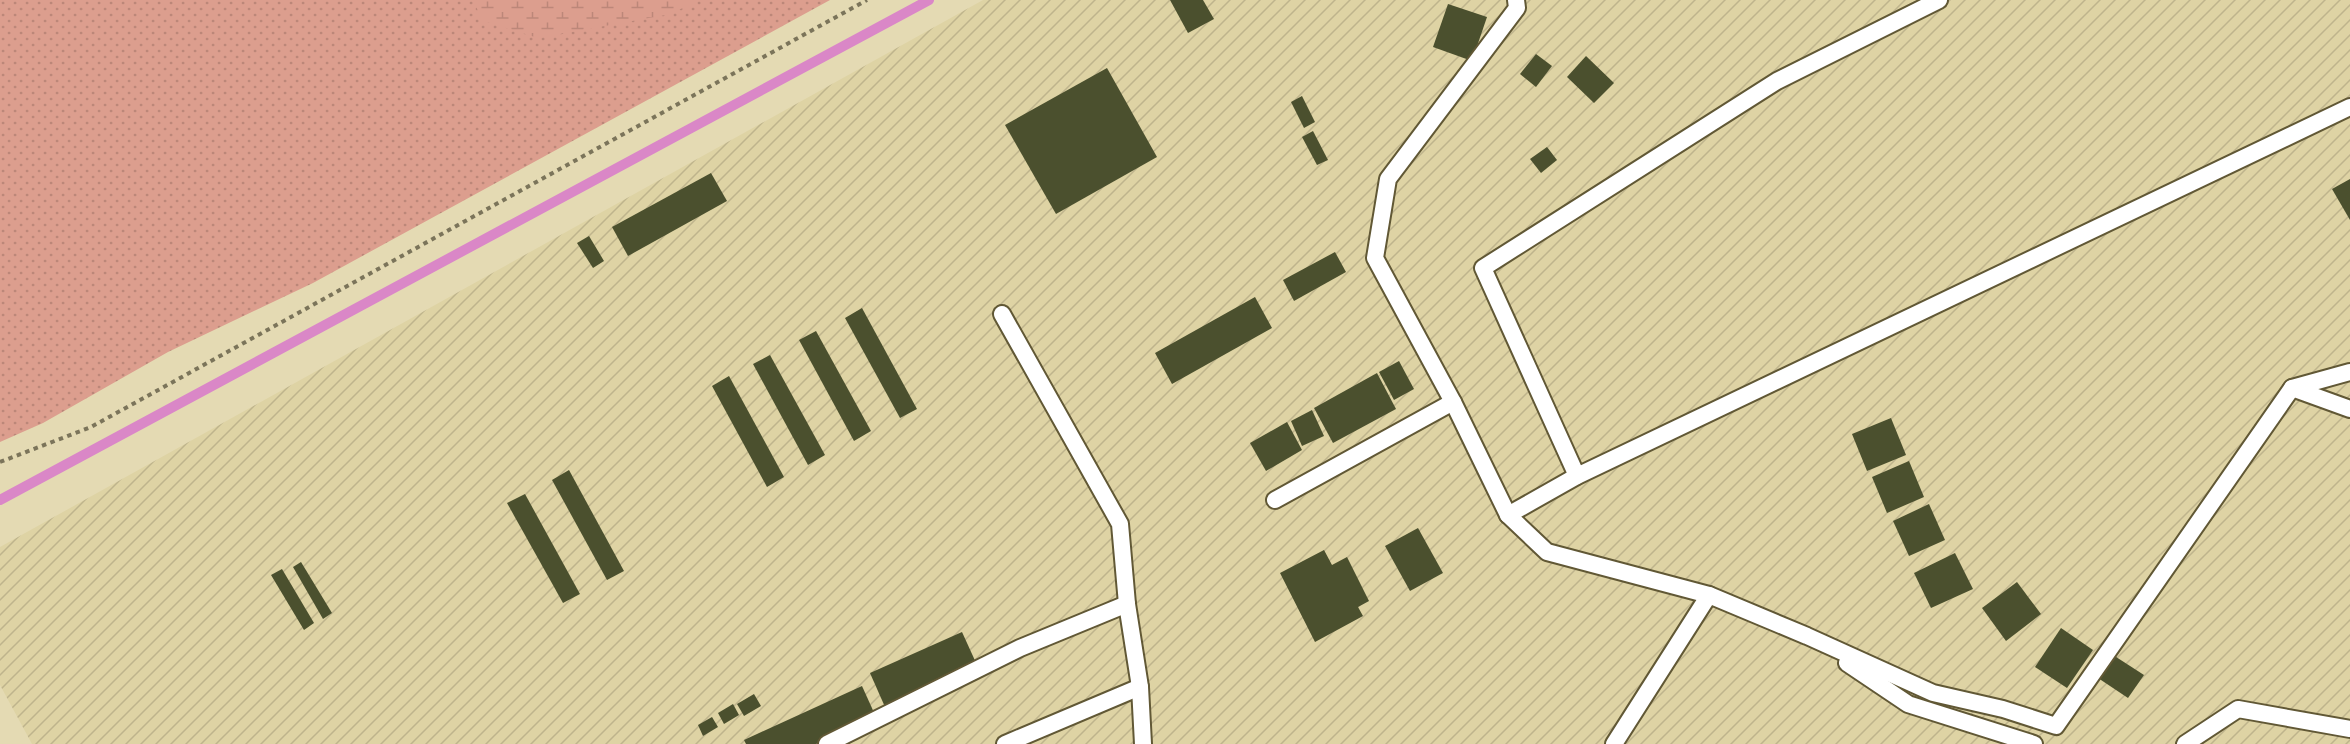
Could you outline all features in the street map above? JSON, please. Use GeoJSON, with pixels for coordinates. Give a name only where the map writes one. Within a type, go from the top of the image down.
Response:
{"type":"FeatureCollection","features":[{"type":"Feature","properties":{"kind":"lane"},"geometry":{"type":"LineString","coordinates":[[1577,476],[1483,268],[1777,81],[1939,0]]}},
{"type":"Feature","properties":{"kind":"lane"},"geometry":{"type":"LineString","coordinates":[[1519,3],[1388,179],[1375,258],[1453,402],[1508,514],[1547,552],[1709,595],[1933,693],[2003,709],[2056,726],[2292,388],[2350,372]]}},
{"type":"Feature","properties":{"kind":"lane"},"geometry":{"type":"LineString","coordinates":[[1508,514],[1577,476],[2350,107]]}},
{"type":"Feature","properties":{"kind":"lane"},"geometry":{"type":"LineString","coordinates":[[1002,314],[1120,524],[1127,604],[1140,687],[1143,744]]}},
{"type":"Feature","properties":{"kind":"lane"},"geometry":{"type":"LineString","coordinates":[[2292,388],[2350,409]]}},
{"type":"Feature","properties":{"kind":"lane"},"geometry":{"type":"LineString","coordinates":[[1275,500],[1453,402]]}},
{"type":"Feature","properties":{"kind":"lane"},"geometry":{"type":"LineString","coordinates":[[1614,744],[1709,595]]}},
{"type":"Feature","properties":{"kind":"lane"},"geometry":{"type":"LineString","coordinates":[[826,744],[1020,648],[1127,604]]}},
{"type":"Feature","properties":{"kind":"lane"},"geometry":{"type":"LineString","coordinates":[[1807,636],[1908,704],[2034,744]]}},
{"type":"Feature","properties":{"kind":"lane"},"geometry":{"type":"LineString","coordinates":[[1005,744],[1140,687]]}},
{"type":"Feature","properties":{"kind":"lane"},"geometry":{"type":"LineString","coordinates":[[2185,744],[2238,709],[2350,729]]}},
{"type":"Feature","properties":{"kind":"path"},"geometry":{"type":"LineString","coordinates":[[0,462],[91,427],[867,0]]}},
{"type":"Feature","properties":{"kind":"shaded area"},"geometry":{"type":"Polygon","coordinates":[[[983,0],[2350,0],[2350,744],[32,744],[0,685],[0,547],[983,0]]]}},
{"type":"Feature","properties":{"kind":"green space"},"geometry":{"type":"Polygon","coordinates":[[[0,0],[830,0],[313,283],[168,352],[43,423],[0,442],[0,0]]]}},
{"type":"Feature","properties":{"kind":"green space"},"geometry":{"type":"Polygon","coordinates":[[[474,0],[698,0],[671,14],[538,38],[481,20],[474,0]]]}},
{"type":"Feature","properties":{"kind":"building"},"geometry":{"type":"Polygon","coordinates":[[[1170,0],[1203,0],[1214,19],[1188,33],[1170,0]]]}},
{"type":"Feature","properties":{"kind":"building"},"geometry":{"type":"Polygon","coordinates":[[[1448,4],[1487,17],[1472,61],[1433,47],[1448,4]]]}},
{"type":"Feature","properties":{"kind":"building"},"geometry":{"type":"Polygon","coordinates":[[[1536,54],[1552,66],[1536,87],[1520,74],[1536,54]]]}},
{"type":"Feature","properties":{"kind":"building"},"geometry":{"type":"Polygon","coordinates":[[[1586,56],[1614,83],[1594,103],[1567,77],[1586,56]]]}},
{"type":"Feature","properties":{"kind":"building"},"geometry":{"type":"Polygon","coordinates":[[[1107,68],[1157,157],[1056,214],[1005,125],[1107,68]]]}},
{"type":"Feature","properties":{"kind":"building"},"geometry":{"type":"Polygon","coordinates":[[[1302,96],[1315,122],[1304,128],[1291,102],[1302,96]]]}},
{"type":"Feature","properties":{"kind":"building"},"geometry":{"type":"Polygon","coordinates":[[[1313,131],[1328,160],[1317,165],[1302,137],[1313,131]]]}},
{"type":"Feature","properties":{"kind":"building"},"geometry":{"type":"Polygon","coordinates":[[[1547,147],[1557,160],[1541,173],[1530,159],[1547,147]]]}},
{"type":"Feature","properties":{"kind":"building"},"geometry":{"type":"Polygon","coordinates":[[[711,173],[727,201],[628,256],[612,227],[711,173]]]}},
{"type":"Feature","properties":{"kind":"building"},"geometry":{"type":"Polygon","coordinates":[[[2350,179],[2350,220],[2332,189],[2350,179]]]}},
{"type":"Feature","properties":{"kind":"building"},"geometry":{"type":"Polygon","coordinates":[[[589,236],[604,261],[593,268],[577,243],[589,236]]]}},
{"type":"Feature","properties":{"kind":"building"},"geometry":{"type":"Polygon","coordinates":[[[1335,252],[1346,272],[1294,301],[1283,280],[1335,252]]]}},
{"type":"Feature","properties":{"kind":"building"},"geometry":{"type":"Polygon","coordinates":[[[1255,297],[1272,328],[1172,384],[1155,353],[1255,297]]]}},
{"type":"Feature","properties":{"kind":"building"},"geometry":{"type":"Polygon","coordinates":[[[862,308],[917,409],[900,418],[845,318],[862,308]]]}},
{"type":"Feature","properties":{"kind":"building"},"geometry":{"type":"Polygon","coordinates":[[[816,331],[871,431],[854,441],[799,340],[816,331]]]}},
{"type":"Feature","properties":{"kind":"building"},"geometry":{"type":"Polygon","coordinates":[[[770,355],[825,455],[808,465],[753,364],[770,355]]]}},
{"type":"Feature","properties":{"kind":"building"},"geometry":{"type":"Polygon","coordinates":[[[1399,361],[1414,389],[1394,400],[1379,372],[1399,361]]]}},
{"type":"Feature","properties":{"kind":"building"},"geometry":{"type":"Polygon","coordinates":[[[1377,373],[1396,409],[1333,443],[1314,408],[1377,373]]]}},
{"type":"Feature","properties":{"kind":"building"},"geometry":{"type":"Polygon","coordinates":[[[729,376],[784,477],[767,487],[712,386],[729,376]]]}},
{"type":"Feature","properties":{"kind":"building"},"geometry":{"type":"Polygon","coordinates":[[[1312,410],[1324,436],[1302,446],[1291,421],[1312,410]]]}},
{"type":"Feature","properties":{"kind":"building"},"geometry":{"type":"Polygon","coordinates":[[[1891,418],[1906,455],[1867,471],[1852,434],[1891,418]]]}},
{"type":"Feature","properties":{"kind":"building"},"geometry":{"type":"Polygon","coordinates":[[[1287,422],[1302,450],[1266,471],[1250,443],[1287,422]]]}},
{"type":"Feature","properties":{"kind":"building"},"geometry":{"type":"Polygon","coordinates":[[[1909,461],[1924,497],[1887,513],[1872,477],[1909,461]]]}},
{"type":"Feature","properties":{"kind":"building"},"geometry":{"type":"Polygon","coordinates":[[[569,470],[624,571],[607,580],[552,480],[569,470]]]}},
{"type":"Feature","properties":{"kind":"building"},"geometry":{"type":"Polygon","coordinates":[[[525,494],[580,594],[563,603],[507,503],[525,494]]]}},
{"type":"Feature","properties":{"kind":"building"},"geometry":{"type":"Polygon","coordinates":[[[1929,504],[1945,540],[1909,556],[1893,521],[1929,504]]]}},
{"type":"Feature","properties":{"kind":"building"},"geometry":{"type":"Polygon","coordinates":[[[1418,528],[1443,573],[1410,591],[1385,546],[1418,528]]]}},
{"type":"Feature","properties":{"kind":"building"},"geometry":{"type":"Polygon","coordinates":[[[1324,550],[1332,565],[1347,557],[1369,601],[1358,607],[1363,616],[1315,642],[1280,573],[1324,550]]]}},
{"type":"Feature","properties":{"kind":"building"},"geometry":{"type":"Polygon","coordinates":[[[1955,553],[1973,589],[1931,608],[1914,573],[1955,553]]]}},
{"type":"Feature","properties":{"kind":"building"},"geometry":{"type":"Polygon","coordinates":[[[301,562],[332,613],[323,619],[293,567],[301,562]]]}},
{"type":"Feature","properties":{"kind":"building"},"geometry":{"type":"Polygon","coordinates":[[[282,569],[314,623],[304,630],[271,575],[282,569]]]}},
{"type":"Feature","properties":{"kind":"building"},"geometry":{"type":"Polygon","coordinates":[[[2017,582],[2041,614],[2006,641],[1982,608],[2017,582]]]}},
{"type":"Feature","properties":{"kind":"building"},"geometry":{"type":"Polygon","coordinates":[[[2061,628],[2093,650],[2067,688],[2035,667],[2061,628]]]}},
{"type":"Feature","properties":{"kind":"building"},"geometry":{"type":"Polygon","coordinates":[[[962,632],[977,665],[885,707],[870,673],[962,632]]]}},
{"type":"Feature","properties":{"kind":"building"},"geometry":{"type":"Polygon","coordinates":[[[2113,655],[2144,675],[2128,698],[2098,678],[2113,655]]]}},
{"type":"Feature","properties":{"kind":"building"},"geometry":{"type":"Polygon","coordinates":[[[862,686],[876,717],[816,744],[746,744],[744,740],[862,686]]]}},
{"type":"Feature","properties":{"kind":"building"},"geometry":{"type":"Polygon","coordinates":[[[754,694],[761,706],[744,716],[737,704],[754,694]]]}},
{"type":"Feature","properties":{"kind":"building"},"geometry":{"type":"Polygon","coordinates":[[[733,704],[739,715],[724,724],[718,713],[733,704]]]}},
{"type":"Feature","properties":{"kind":"building"},"geometry":{"type":"Polygon","coordinates":[[[712,717],[718,727],[703,736],[698,725],[712,717]]]}},
{"type":"Feature","properties":{"kind":"waterway"},"geometry":{"type":"LineString","coordinates":[[0,500],[929,0]]}}]}
